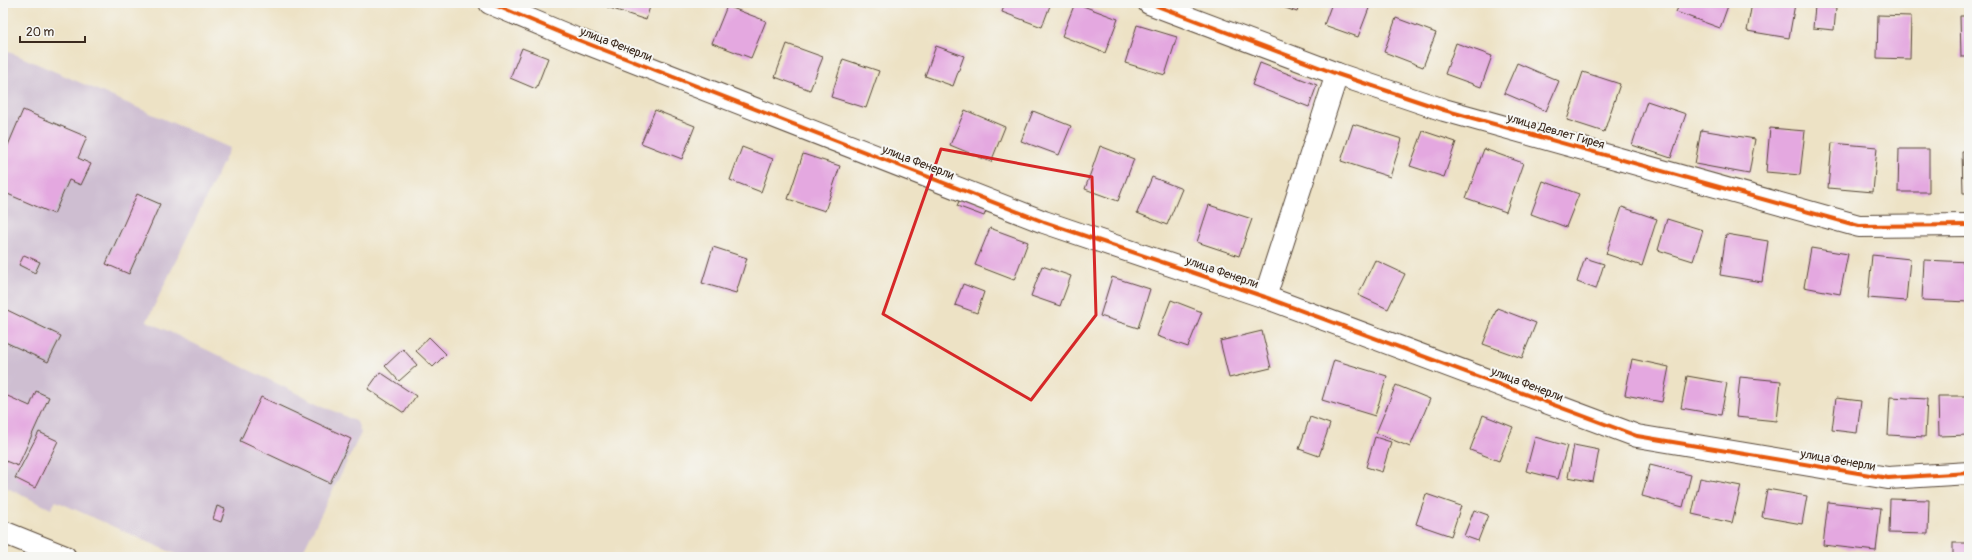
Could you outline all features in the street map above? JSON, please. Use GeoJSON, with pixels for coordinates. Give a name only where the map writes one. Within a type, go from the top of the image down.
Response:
{"type":"FeatureCollection","features":[{"type":"Feature","properties":{"kind":"street","name":"улица Фенерли"},"geometry":{"type":"LineString","coordinates":[[490,3],[576,39],[1044,222],[1265,297],[1637,436],[1888,478],[1969,473]]}},
{"type":"Feature","properties":{"kind":"street","name":"улица Девлет Гирея"},"geometry":{"type":"LineString","coordinates":[[1149,3],[1337,74],[1444,110],[1859,226],[1969,226]]}},
{"type":"Feature","properties":{"kind":"street"},"geometry":{"type":"LineString","coordinates":[[1265,297],[1337,74]]}},
{"type":"Feature","properties":{"kind":"street"},"geometry":{"type":"LineString","coordinates":[[3,532],[65,557]]}},
{"type":"Feature","properties":{"kind":"highlighted area"},"geometry":{"type":"Polygon","coordinates":[[[941,149],[1092,177],[1096,315],[1031,400],[883,314],[941,149]]]}},
{"type":"Feature","properties":{"kind":"shaded area"},"geometry":{"type":"Polygon","coordinates":[[[3,49],[230,148],[147,321],[357,422],[361,433],[300,557],[182,557],[56,501],[51,509],[3,486],[3,49]]]}},
{"type":"Feature","properties":{"kind":"building"},"geometry":{"type":"Polygon","coordinates":[[[608,3],[651,3],[646,20],[607,7],[608,3]]]}},
{"type":"Feature","properties":{"kind":"building"},"geometry":{"type":"Polygon","coordinates":[[[1005,3],[1051,3],[1042,27],[1002,12],[1005,3]]]}},
{"type":"Feature","properties":{"kind":"building"},"geometry":{"type":"Polygon","coordinates":[[[1075,3],[1118,19],[1105,53],[1062,36],[1075,3]]]}},
{"type":"Feature","properties":{"kind":"building"},"geometry":{"type":"Polygon","coordinates":[[[1271,3],[1300,3],[1297,12],[1271,3]]]}},
{"type":"Feature","properties":{"kind":"building"},"geometry":{"type":"Polygon","coordinates":[[[1332,3],[1371,3],[1358,37],[1324,25],[1332,3]]]}},
{"type":"Feature","properties":{"kind":"building"},"geometry":{"type":"Polygon","coordinates":[[[1680,3],[1729,3],[1720,28],[1676,12],[1680,3]]]}},
{"type":"Feature","properties":{"kind":"building"},"geometry":{"type":"Polygon","coordinates":[[[1752,3],[1795,4],[1789,38],[1747,31],[1752,3]]]}},
{"type":"Feature","properties":{"kind":"building"},"geometry":{"type":"Polygon","coordinates":[[[727,6],[766,21],[751,58],[712,43],[727,6]]]}},
{"type":"Feature","properties":{"kind":"building"},"geometry":{"type":"Polygon","coordinates":[[[1815,6],[1836,8],[1834,30],[1813,28],[1815,6]]]}},
{"type":"Feature","properties":{"kind":"building"},"geometry":{"type":"Polygon","coordinates":[[[1878,15],[1911,16],[1910,59],[1877,58],[1878,15]]]}},
{"type":"Feature","properties":{"kind":"building"},"geometry":{"type":"Polygon","coordinates":[[[1960,16],[1969,16],[1969,57],[1961,57],[1960,16]]]}},
{"type":"Feature","properties":{"kind":"building"},"geometry":{"type":"Polygon","coordinates":[[[1396,18],[1436,33],[1423,67],[1384,52],[1396,18]]]}},
{"type":"Feature","properties":{"kind":"building"},"geometry":{"type":"Polygon","coordinates":[[[1137,25],[1177,37],[1165,75],[1125,63],[1137,25]]]}},
{"type":"Feature","properties":{"kind":"building"},"geometry":{"type":"Polygon","coordinates":[[[1456,43],[1492,56],[1481,87],[1445,74],[1456,43]]]}},
{"type":"Feature","properties":{"kind":"building"},"geometry":{"type":"Polygon","coordinates":[[[787,44],[823,57],[810,90],[775,77],[787,44]]]}},
{"type":"Feature","properties":{"kind":"building"},"geometry":{"type":"Polygon","coordinates":[[[936,46],[964,56],[953,86],[925,76],[936,46]]]}},
{"type":"Feature","properties":{"kind":"building"},"geometry":{"type":"Polygon","coordinates":[[[522,48],[548,58],[536,89],[510,78],[522,48]]]}},
{"type":"Feature","properties":{"kind":"building"},"geometry":{"type":"Polygon","coordinates":[[[843,59],[879,71],[866,108],[831,97],[843,59]]]}},
{"type":"Feature","properties":{"kind":"building"},"geometry":{"type":"Polygon","coordinates":[[[1260,63],[1317,85],[1309,107],[1252,85],[1260,63]]]}},
{"type":"Feature","properties":{"kind":"building"},"geometry":{"type":"Polygon","coordinates":[[[1517,63],[1559,81],[1546,111],[1504,93],[1517,63]]]}},
{"type":"Feature","properties":{"kind":"building"},"geometry":{"type":"Polygon","coordinates":[[[1583,72],[1620,84],[1604,132],[1567,120],[1583,72]]]}},
{"type":"Feature","properties":{"kind":"building"},"geometry":{"type":"Polygon","coordinates":[[[1647,101],[1686,114],[1671,158],[1632,145],[1647,101]]]}},
{"type":"Feature","properties":{"kind":"building"},"geometry":{"type":"Polygon","coordinates":[[[23,110],[87,137],[78,158],[91,164],[81,185],[69,180],[54,214],[3,192],[3,157],[23,110]]]}},
{"type":"Feature","properties":{"kind":"building"},"geometry":{"type":"Polygon","coordinates":[[[655,110],[695,126],[682,159],[641,143],[655,110]]]}},
{"type":"Feature","properties":{"kind":"building"},"geometry":{"type":"Polygon","coordinates":[[[965,110],[1005,127],[991,162],[950,145],[965,110]]]}},
{"type":"Feature","properties":{"kind":"building"},"geometry":{"type":"Polygon","coordinates":[[[1033,111],[1071,126],[1059,155],[1021,141],[1033,111]]]}},
{"type":"Feature","properties":{"kind":"building"},"geometry":{"type":"Polygon","coordinates":[[[1353,124],[1402,139],[1390,177],[1341,161],[1353,124]]]}},
{"type":"Feature","properties":{"kind":"building"},"geometry":{"type":"Polygon","coordinates":[[[1770,128],[1805,131],[1800,175],[1766,172],[1770,128]]]}},
{"type":"Feature","properties":{"kind":"building"},"geometry":{"type":"Polygon","coordinates":[[[1701,130],[1755,139],[1749,174],[1695,164],[1701,130]]]}},
{"type":"Feature","properties":{"kind":"building"},"geometry":{"type":"Polygon","coordinates":[[[1423,131],[1456,142],[1444,177],[1410,166],[1423,131]]]}},
{"type":"Feature","properties":{"kind":"building"},"geometry":{"type":"Polygon","coordinates":[[[1832,143],[1877,147],[1873,192],[1828,188],[1832,143]]]}},
{"type":"Feature","properties":{"kind":"building"},"geometry":{"type":"Polygon","coordinates":[[[1100,146],[1134,159],[1118,201],[1085,189],[1100,146]]]}},
{"type":"Feature","properties":{"kind":"building"},"geometry":{"type":"Polygon","coordinates":[[[742,147],[773,159],[761,192],[730,180],[742,147]]]}},
{"type":"Feature","properties":{"kind":"building"},"geometry":{"type":"Polygon","coordinates":[[[1484,149],[1523,163],[1506,212],[1466,198],[1484,149]]]}},
{"type":"Feature","properties":{"kind":"building"},"geometry":{"type":"Polygon","coordinates":[[[1899,149],[1929,149],[1929,192],[1898,192],[1899,149]]]}},
{"type":"Feature","properties":{"kind":"building"},"geometry":{"type":"Polygon","coordinates":[[[1962,151],[1969,151],[1969,193],[1963,193],[1962,151]]]}},
{"type":"Feature","properties":{"kind":"building"},"geometry":{"type":"Polygon","coordinates":[[[803,154],[840,166],[825,211],[788,199],[803,154]]]}},
{"type":"Feature","properties":{"kind":"building"},"geometry":{"type":"Polygon","coordinates":[[[1152,177],[1182,189],[1167,225],[1137,213],[1152,177]]]}},
{"type":"Feature","properties":{"kind":"building"},"geometry":{"type":"Polygon","coordinates":[[[1543,181],[1579,194],[1566,227],[1531,214],[1543,181]]]}},
{"type":"Feature","properties":{"kind":"building"},"geometry":{"type":"Polygon","coordinates":[[[137,194],[160,204],[129,274],[106,264],[137,194]]]}},
{"type":"Feature","properties":{"kind":"building"},"geometry":{"type":"Polygon","coordinates":[[[961,196],[988,206],[984,216],[957,206],[961,196]]]}},
{"type":"Feature","properties":{"kind":"building"},"geometry":{"type":"Polygon","coordinates":[[[1209,205],[1252,219],[1239,256],[1197,242],[1209,205]]]}},
{"type":"Feature","properties":{"kind":"building"},"geometry":{"type":"Polygon","coordinates":[[[1622,207],[1657,219],[1642,266],[1606,254],[1622,207]]]}},
{"type":"Feature","properties":{"kind":"building"},"geometry":{"type":"Polygon","coordinates":[[[1667,219],[1703,230],[1693,261],[1658,250],[1667,219]]]}},
{"type":"Feature","properties":{"kind":"building"},"geometry":{"type":"Polygon","coordinates":[[[990,228],[1028,242],[1014,280],[975,265],[990,228]]]}},
{"type":"Feature","properties":{"kind":"building"},"geometry":{"type":"Polygon","coordinates":[[[1726,234],[1768,241],[1762,282],[1720,275],[1726,234]]]}},
{"type":"Feature","properties":{"kind":"building"},"geometry":{"type":"Polygon","coordinates":[[[713,247],[747,258],[736,293],[702,283],[713,247]]]}},
{"type":"Feature","properties":{"kind":"building"},"geometry":{"type":"Polygon","coordinates":[[[1811,248],[1848,254],[1840,294],[1804,287],[1811,248]]]}},
{"type":"Feature","properties":{"kind":"building"},"geometry":{"type":"Polygon","coordinates":[[[24,255],[40,262],[35,273],[19,265],[24,255]]]}},
{"type":"Feature","properties":{"kind":"building"},"geometry":{"type":"Polygon","coordinates":[[[1872,255],[1910,259],[1906,301],[1868,298],[1872,255]]]}},
{"type":"Feature","properties":{"kind":"building"},"geometry":{"type":"Polygon","coordinates":[[[1585,258],[1604,264],[1596,289],[1577,282],[1585,258]]]}},
{"type":"Feature","properties":{"kind":"building"},"geometry":{"type":"Polygon","coordinates":[[[1375,260],[1405,274],[1388,309],[1358,295],[1375,260]]]}},
{"type":"Feature","properties":{"kind":"building"},"geometry":{"type":"Polygon","coordinates":[[[1924,260],[1969,262],[1969,302],[1922,300],[1924,260]]]}},
{"type":"Feature","properties":{"kind":"building"},"geometry":{"type":"Polygon","coordinates":[[[1042,266],[1071,276],[1060,306],[1031,296],[1042,266]]]}},
{"type":"Feature","properties":{"kind":"building"},"geometry":{"type":"Polygon","coordinates":[[[1112,277],[1150,289],[1138,328],[1100,316],[1112,277]]]}},
{"type":"Feature","properties":{"kind":"building"},"geometry":{"type":"Polygon","coordinates":[[[963,284],[984,292],[977,313],[955,305],[963,284]]]}},
{"type":"Feature","properties":{"kind":"building"},"geometry":{"type":"Polygon","coordinates":[[[1171,300],[1202,312],[1188,347],[1157,336],[1171,300]]]}},
{"type":"Feature","properties":{"kind":"building"},"geometry":{"type":"Polygon","coordinates":[[[3,308],[61,336],[48,362],[3,341],[3,308]]]}},
{"type":"Feature","properties":{"kind":"building"},"geometry":{"type":"Polygon","coordinates":[[[1497,308],[1536,323],[1522,358],[1483,344],[1497,308]]]}},
{"type":"Feature","properties":{"kind":"building"},"geometry":{"type":"Polygon","coordinates":[[[1262,331],[1271,368],[1229,378],[1220,341],[1262,331]]]}},
{"type":"Feature","properties":{"kind":"building"},"geometry":{"type":"Polygon","coordinates":[[[429,337],[446,354],[433,367],[416,351],[429,337]]]}},
{"type":"Feature","properties":{"kind":"building"},"geometry":{"type":"Polygon","coordinates":[[[403,349],[417,365],[399,381],[385,366],[403,349]]]}},
{"type":"Feature","properties":{"kind":"building"},"geometry":{"type":"Polygon","coordinates":[[[1632,359],[1669,367],[1662,402],[1625,395],[1632,359]]]}},
{"type":"Feature","properties":{"kind":"building"},"geometry":{"type":"Polygon","coordinates":[[[1334,360],[1387,376],[1375,416],[1322,400],[1334,360]]]}},
{"type":"Feature","properties":{"kind":"building"},"geometry":{"type":"Polygon","coordinates":[[[380,372],[416,396],[404,413],[368,389],[380,372]]]}},
{"type":"Feature","properties":{"kind":"building"},"geometry":{"type":"Polygon","coordinates":[[[1687,376],[1727,383],[1721,415],[1681,408],[1687,376]]]}},
{"type":"Feature","properties":{"kind":"building"},"geometry":{"type":"Polygon","coordinates":[[[1740,377],[1781,381],[1777,421],[1736,417],[1740,377]]]}},
{"type":"Feature","properties":{"kind":"building"},"geometry":{"type":"Polygon","coordinates":[[[1396,385],[1430,399],[1410,447],[1376,433],[1396,385]]]}},
{"type":"Feature","properties":{"kind":"building"},"geometry":{"type":"Polygon","coordinates":[[[36,391],[49,397],[18,466],[3,460],[3,394],[30,406],[36,391]]]}},
{"type":"Feature","properties":{"kind":"building"},"geometry":{"type":"Polygon","coordinates":[[[1938,396],[1969,396],[1969,435],[1939,436],[1938,396]]]}},
{"type":"Feature","properties":{"kind":"building"},"geometry":{"type":"Polygon","coordinates":[[[261,397],[351,439],[330,483],[240,441],[261,397]]]}},
{"type":"Feature","properties":{"kind":"building"},"geometry":{"type":"Polygon","coordinates":[[[1890,397],[1927,399],[1925,437],[1888,435],[1890,397]]]}},
{"type":"Feature","properties":{"kind":"building"},"geometry":{"type":"Polygon","coordinates":[[[1836,398],[1861,401],[1857,433],[1832,430],[1836,398]]]}},
{"type":"Feature","properties":{"kind":"building"},"geometry":{"type":"Polygon","coordinates":[[[1483,415],[1513,427],[1499,461],[1470,450],[1483,415]]]}},
{"type":"Feature","properties":{"kind":"building"},"geometry":{"type":"Polygon","coordinates":[[[1310,417],[1330,424],[1319,456],[1299,449],[1310,417]]]}},
{"type":"Feature","properties":{"kind":"building"},"geometry":{"type":"Polygon","coordinates":[[[39,432],[58,441],[35,488],[15,478],[39,432]]]}},
{"type":"Feature","properties":{"kind":"building"},"geometry":{"type":"Polygon","coordinates":[[[1375,437],[1391,442],[1382,472],[1366,467],[1375,437]]]}},
{"type":"Feature","properties":{"kind":"building"},"geometry":{"type":"Polygon","coordinates":[[[1535,437],[1567,446],[1558,479],[1526,471],[1535,437]]]}},
{"type":"Feature","properties":{"kind":"building"},"geometry":{"type":"Polygon","coordinates":[[[1574,445],[1599,450],[1593,482],[1568,477],[1574,445]]]}},
{"type":"Feature","properties":{"kind":"building"},"geometry":{"type":"Polygon","coordinates":[[[1650,465],[1691,475],[1683,507],[1642,496],[1650,465]]]}},
{"type":"Feature","properties":{"kind":"building"},"geometry":{"type":"Polygon","coordinates":[[[1700,478],[1741,486],[1732,523],[1692,514],[1700,478]]]}},
{"type":"Feature","properties":{"kind":"building"},"geometry":{"type":"Polygon","coordinates":[[[1767,489],[1807,496],[1802,524],[1762,517],[1767,489]]]}},
{"type":"Feature","properties":{"kind":"building"},"geometry":{"type":"Polygon","coordinates":[[[1426,494],[1461,506],[1451,536],[1416,524],[1426,494]]]}},
{"type":"Feature","properties":{"kind":"building"},"geometry":{"type":"Polygon","coordinates":[[[1890,499],[1929,500],[1928,534],[1889,533],[1890,499]]]}},
{"type":"Feature","properties":{"kind":"building"},"geometry":{"type":"Polygon","coordinates":[[[1828,502],[1881,508],[1876,551],[1823,545],[1828,502]]]}},
{"type":"Feature","properties":{"kind":"building"},"geometry":{"type":"Polygon","coordinates":[[[217,506],[225,509],[221,522],[213,519],[217,506]]]}},
{"type":"Feature","properties":{"kind":"building"},"geometry":{"type":"Polygon","coordinates":[[[1474,510],[1488,515],[1478,541],[1464,536],[1474,510]]]}},
{"type":"Feature","properties":{"kind":"building"},"geometry":{"type":"Polygon","coordinates":[[[1953,543],[1969,543],[1969,557],[1953,557],[1953,543]]]}},
{"type":"Feature","properties":{"kind":"cycle path"},"geometry":{"type":"LineString","coordinates":[[490,3],[576,39],[1044,222],[1265,297],[1637,436],[1888,478],[1969,473]]}},
{"type":"Feature","properties":{"kind":"cycle path"},"geometry":{"type":"LineString","coordinates":[[1149,3],[1337,74],[1444,110],[1859,226],[1969,225]]}}]}
